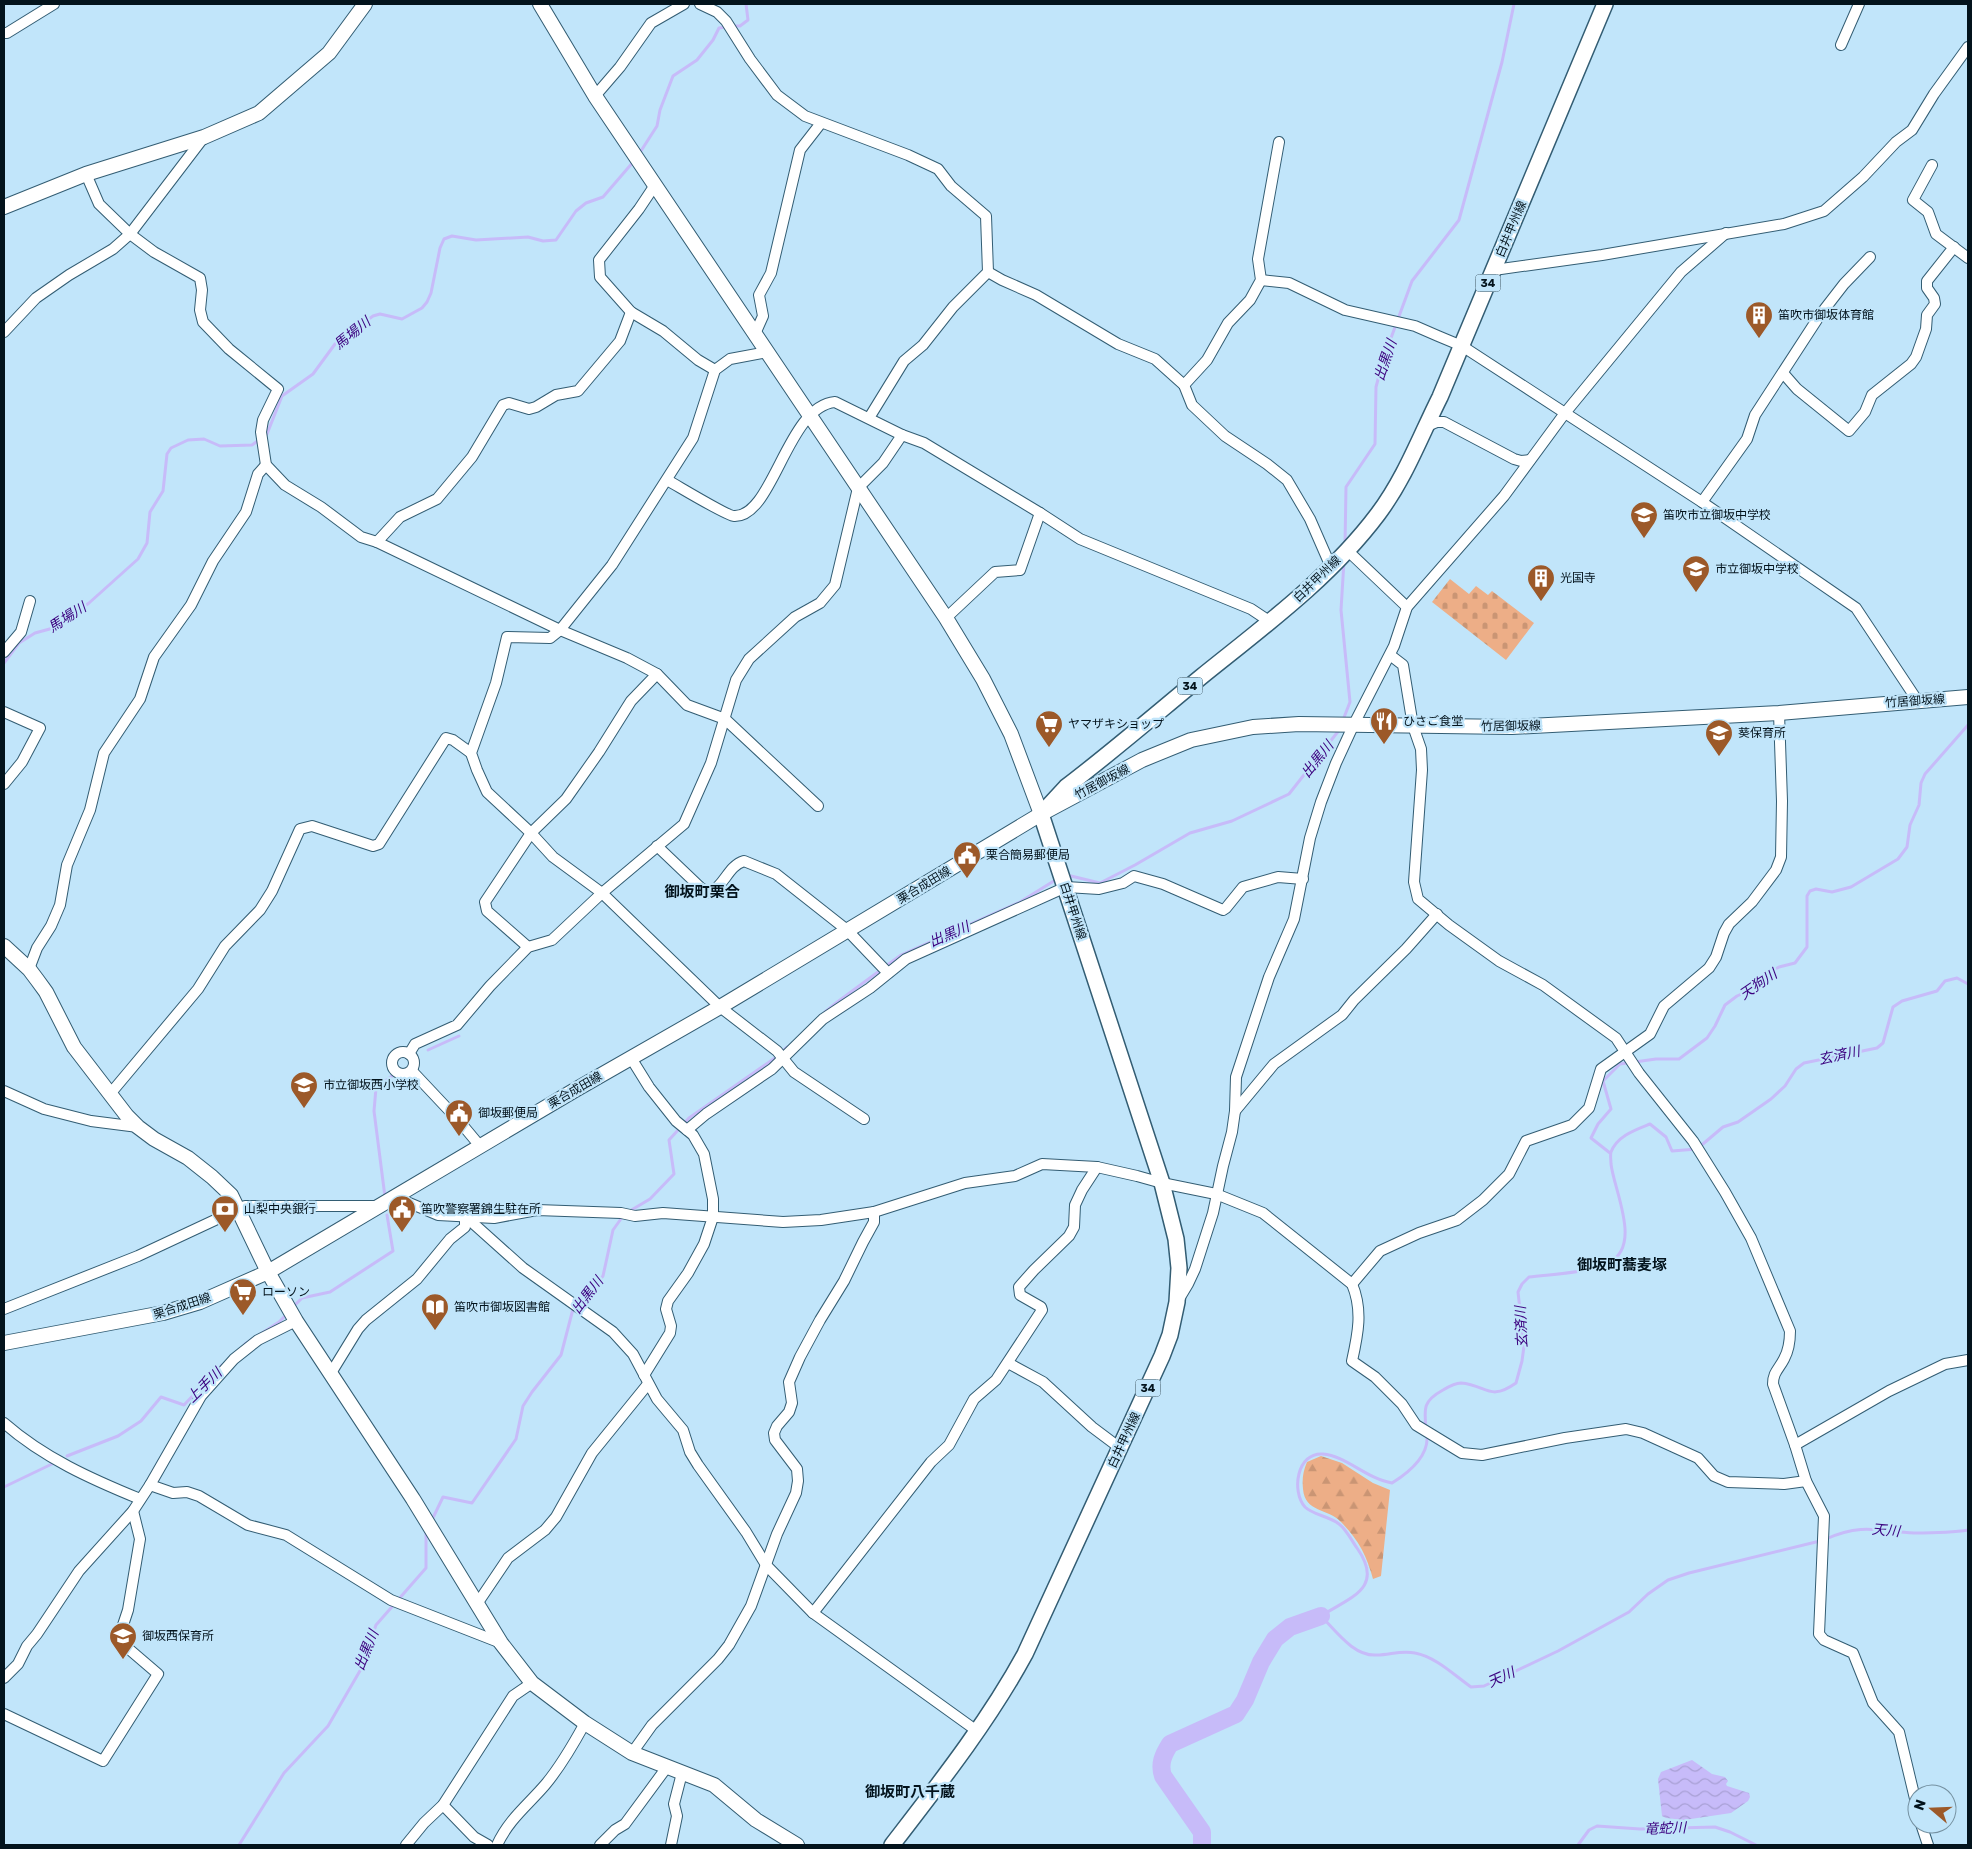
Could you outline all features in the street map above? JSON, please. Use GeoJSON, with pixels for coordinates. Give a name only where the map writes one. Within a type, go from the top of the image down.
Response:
{"type":"FeatureCollection","features":[{"type":"Feature","properties":{"kind":"main road","name":"白井甲州線"},"geometry":{"type":"LineString","coordinates":[[892,1845],[977,1731],[1008,1685],[1162,1356],[1170,1335],[1177,1302],[1178,1252],[1162,1183],[1041,814],[1066,786],[1299,598],[1339,559],[1378,514],[1396,488],[1414,455],[1462,346],[1605,4]]}},
{"type":"Feature","properties":{"kind":"street"},"geometry":{"type":"LineString","coordinates":[[4,33],[54,4]]}},
{"type":"Feature","properties":{"kind":"street"},"geometry":{"type":"LineString","coordinates":[[4,207],[86,174],[204,137],[259,113],[329,53],[365,4]]}},
{"type":"Feature","properties":{"kind":"street"},"geometry":{"type":"LineString","coordinates":[[540,4],[595,96],[946,618],[983,679],[1011,734],[1041,814]]}},
{"type":"Feature","properties":{"kind":"street"},"geometry":{"type":"LineString","coordinates":[[595,96],[620,66],[651,23],[684,4]]}},
{"type":"Feature","properties":{"kind":"street"},"geometry":{"type":"LineString","coordinates":[[700,4],[717,12],[726,21],[750,59],[777,95],[805,116],[938,168],[951,186],[986,216],[988,272],[952,307],[923,345],[904,361],[870,418]]}},
{"type":"Feature","properties":{"kind":"street"},"geometry":{"type":"LineString","coordinates":[[1842,45],[1859,4]]}},
{"type":"Feature","properties":{"kind":"street"},"geometry":{"type":"LineString","coordinates":[[1494,270],[1602,256],[1784,224],[1824,211],[1863,177],[1896,142],[1912,130],[1934,94],[1968,47]]}},
{"type":"Feature","properties":{"kind":"street"},"geometry":{"type":"LineString","coordinates":[[755,334],[763,316],[759,295],[771,274],[800,150],[821,122]]}},
{"type":"Feature","properties":{"kind":"street"},"geometry":{"type":"LineString","coordinates":[[4,332],[36,298],[69,275],[113,249],[130,234],[204,137]]}},
{"type":"Feature","properties":{"kind":"street"},"geometry":{"type":"LineString","coordinates":[[1184,385],[1207,360],[1228,323],[1250,300],[1261,280],[1258,259],[1279,142]]}},
{"type":"Feature","properties":{"kind":"street"},"geometry":{"type":"LineString","coordinates":[[1932,165],[1913,200],[1928,212],[1936,234],[1968,258]]}},
{"type":"Feature","properties":{"kind":"street"},"geometry":{"type":"LineString","coordinates":[[86,174],[99,204],[130,234],[154,252],[200,278],[202,290],[200,310],[203,322],[229,349],[278,389],[263,420],[261,432],[266,465],[285,485],[321,507],[362,537],[377,542],[560,630],[627,658],[657,674],[687,705],[725,719],[818,806]]}},
{"type":"Feature","properties":{"kind":"street"},"geometry":{"type":"LineString","coordinates":[[655,185],[599,260],[600,276],[631,312],[663,331],[698,360],[715,370]]}},
{"type":"Feature","properties":{"kind":"street"},"geometry":{"type":"LineString","coordinates":[[1177,1302],[1188,1284],[1200,1255],[1213,1213],[1235,1111],[1236,1077],[1269,977],[1294,919],[1310,838],[1320,802],[1336,763],[1346,724],[1390,655],[1407,607],[1504,496],[1565,413],[1681,272],[1726,233]]}},
{"type":"Feature","properties":{"kind":"street"},"geometry":{"type":"LineString","coordinates":[[1783,373],[1797,390],[1848,431],[1865,412],[1872,395],[1911,364],[1916,357],[1926,329],[1927,315],[1934,304],[1934,298],[1927,288],[1927,281],[1954,248]]}},
{"type":"Feature","properties":{"kind":"street"},"geometry":{"type":"LineString","coordinates":[[1702,502],[1747,439],[1755,415],[1820,315],[1844,284],[1870,257]]}},
{"type":"Feature","properties":{"kind":"street"},"geometry":{"type":"LineString","coordinates":[[988,272],[1036,295],[1118,344],[1155,359],[1184,385],[1192,405],[1225,436],[1287,480],[1310,518],[1339,559],[1407,607]]}},
{"type":"Feature","properties":{"kind":"street"},"geometry":{"type":"LineString","coordinates":[[1261,280],[1289,283],[1345,310],[1415,326],[1462,346],[1702,502],[1856,608],[1917,700]]}},
{"type":"Feature","properties":{"kind":"street"},"geometry":{"type":"LineString","coordinates":[[377,542],[400,517],[437,499],[472,457],[504,404],[509,403],[529,409],[536,407],[556,394],[578,391],[620,341],[631,312]]}},
{"type":"Feature","properties":{"kind":"street"},"geometry":{"type":"LineString","coordinates":[[767,352],[730,360],[715,370],[693,438],[612,565],[560,630],[550,638],[508,637],[496,683],[471,753],[476,770],[487,792],[531,833],[553,857],[602,893],[720,1007],[780,1054],[794,1072],[864,1119]]}},
{"type":"Feature","properties":{"kind":"street"},"geometry":{"type":"LineString","coordinates":[[667,480],[733,516],[747,514],[759,502],[792,440],[811,416],[825,403],[835,402],[902,435],[924,443],[1040,512],[1080,539],[1251,609],[1270,621]]}},
{"type":"Feature","properties":{"kind":"street"},"geometry":{"type":"LineString","coordinates":[[1425,427],[1437,422],[1444,422],[1514,460],[1530,460]]}},
{"type":"Feature","properties":{"kind":"street"},"geometry":{"type":"LineString","coordinates":[[409,1054],[414,1044],[457,1025],[490,986],[528,947],[552,940],[602,893],[684,824],[711,763],[736,680],[749,659],[795,617],[820,603],[835,585],[858,488],[883,464],[902,435]]}},
{"type":"Feature","properties":{"kind":"street"},"geometry":{"type":"LineString","coordinates":[[29,970],[36,948],[51,926],[60,905],[67,866],[90,810],[104,753],[140,699],[154,657],[191,605],[213,561],[246,512],[258,474],[266,465]]}},
{"type":"Feature","properties":{"kind":"street"},"geometry":{"type":"LineString","coordinates":[[946,618],[995,572],[1020,570],[1040,512]]}},
{"type":"Feature","properties":{"kind":"street"},"geometry":{"type":"LineString","coordinates":[[4,652],[21,632],[30,601]]}},
{"type":"Feature","properties":{"kind":"street"},"geometry":{"type":"LineString","coordinates":[[1390,655],[1403,665],[1413,726],[1422,749],[1414,882],[1418,900],[1499,961],[1543,985],[1616,1038],[1636,1069],[1694,1142],[1751,1238],[1790,1331],[1790,1342],[1784,1358],[1773,1374],[1772,1384],[1795,1445],[1806,1482],[1824,1516],[1820,1634],[1824,1640],[1853,1653],[1873,1703],[1899,1732],[1911,1784]]}},
{"type":"Feature","properties":{"kind":"street"},"geometry":{"type":"LineString","coordinates":[[528,947],[487,911],[485,902],[531,833],[566,799],[599,752],[631,701],[657,674]]}},
{"type":"Feature","properties":{"kind":"street","name":"竹居御坂線"},"geometry":{"type":"LineString","coordinates":[[1041,814],[1142,760],[1191,740],[1253,727],[1346,724],[1512,727],[1779,713],[1968,697]]}},
{"type":"Feature","properties":{"kind":"street"},"geometry":{"type":"LineString","coordinates":[[4,712],[40,728],[22,762],[4,784]]}},
{"type":"Feature","properties":{"kind":"street"},"geometry":{"type":"LineString","coordinates":[[1352,1284],[1380,1251],[1457,1220],[1483,1200],[1509,1174],[1526,1141],[1572,1125],[1588,1108],[1601,1069],[1626,1054],[1650,1034],[1664,1006],[1709,968],[1716,957],[1729,924],[1752,902],[1776,870],[1781,857],[1782,801],[1779,713]]}},
{"type":"Feature","properties":{"kind":"street"},"geometry":{"type":"LineString","coordinates":[[110,1094],[198,989],[225,946],[260,910],[272,891],[300,829],[312,826],[374,846],[379,844],[446,738],[453,740],[471,753]]}},
{"type":"Feature","properties":{"kind":"street","name":"栗合成田線"},"geometry":{"type":"LineString","coordinates":[[4,1343],[163,1314],[200,1302],[268,1272],[720,1007],[1041,814]]}},
{"type":"Feature","properties":{"kind":"street"},"geometry":{"type":"LineString","coordinates":[[657,846],[700,888],[710,893],[718,889],[736,864],[744,861],[776,874],[847,930],[888,973]]}},
{"type":"Feature","properties":{"kind":"street"},"geometry":{"type":"LineString","coordinates":[[687,1130],[706,1114],[772,1069],[780,1054],[823,1019],[915,955],[1063,881],[1099,889],[1123,883],[1134,876],[1162,884],[1223,910],[1243,887],[1278,877],[1303,879]]}},
{"type":"Feature","properties":{"kind":"street"},"geometry":{"type":"LineString","coordinates":[[1235,1111],[1274,1064],[1342,1015],[1354,1000],[1437,914]]}},
{"type":"Feature","properties":{"kind":"street"},"geometry":{"type":"LineString","coordinates":[[4,946],[29,970],[46,992],[74,1047],[138,1127],[188,1158],[212,1176],[231,1195],[268,1272],[296,1321],[425,1519],[501,1643],[532,1683],[585,1723],[632,1753],[714,1785],[756,1820],[792,1844]]}},
{"type":"Feature","properties":{"kind":"street"},"geometry":{"type":"LineString","coordinates":[[398,1053],[409,1054],[414,1062],[412,1071],[401,1074],[395,1070],[392,1063],[398,1053]]}},
{"type":"Feature","properties":{"kind":"street"},"geometry":{"type":"LineString","coordinates":[[477,1604],[508,1558],[545,1530],[556,1517],[592,1453],[646,1379],[670,1333],[671,1326],[666,1309],[668,1301],[688,1273],[700,1251],[713,1217],[713,1199],[704,1154],[693,1135],[677,1122],[649,1087],[631,1058]]}},
{"type":"Feature","properties":{"kind":"street"},"geometry":{"type":"LineString","coordinates":[[412,1071],[480,1146]]}},
{"type":"Feature","properties":{"kind":"street"},"geometry":{"type":"LineString","coordinates":[[4,1090],[44,1109],[91,1121],[138,1127]]}},
{"type":"Feature","properties":{"kind":"street"},"geometry":{"type":"LineString","coordinates":[[395,1197],[438,1215],[494,1218],[537,1210],[621,1213],[634,1216],[662,1213],[783,1222],[821,1220],[874,1212],[964,1183],[1015,1176],[1042,1164],[1097,1167],[1216,1194],[1263,1213],[1352,1284],[1357,1296],[1360,1319],[1352,1361],[1375,1377],[1402,1404],[1416,1425],[1462,1453],[1482,1455],[1566,1438],[1626,1429],[1643,1433],[1698,1458],[1714,1476],[1728,1482],[1784,1484],[1806,1482]]}},
{"type":"Feature","properties":{"kind":"street"},"geometry":{"type":"LineString","coordinates":[[813,1613],[931,1462],[949,1445],[974,1399],[996,1380],[1042,1310],[1041,1307],[1020,1295],[1019,1287],[1069,1236],[1074,1227],[1075,1205],[1097,1167]]}},
{"type":"Feature","properties":{"kind":"street"},"geometry":{"type":"LineString","coordinates":[[4,1308],[138,1256],[245,1206],[380,1206]]}},
{"type":"Feature","properties":{"kind":"street"},"geometry":{"type":"LineString","coordinates":[[632,1753],[652,1725],[718,1659],[729,1645],[751,1606],[777,1534],[796,1493],[797,1469],[775,1440],[774,1433],[777,1426],[789,1412],[792,1403],[789,1382],[808,1342],[844,1281],[874,1222],[874,1212]]}},
{"type":"Feature","properties":{"kind":"street"},"geometry":{"type":"LineString","coordinates":[[465,1216],[523,1268],[613,1332],[626,1344],[638,1361],[656,1399],[683,1430],[698,1465],[746,1532],[766,1565],[813,1613],[977,1731]]}},
{"type":"Feature","properties":{"kind":"street"},"geometry":{"type":"LineString","coordinates":[[331,1373],[358,1329],[427,1269],[446,1244],[465,1227],[465,1216]]}},
{"type":"Feature","properties":{"kind":"street"},"geometry":{"type":"LineString","coordinates":[[4,1678],[18,1664],[27,1646],[79,1571],[133,1510],[150,1485],[201,1396],[234,1358],[258,1340],[296,1321]]}},
{"type":"Feature","properties":{"kind":"street"},"geometry":{"type":"LineString","coordinates":[[1795,1445],[1889,1391],[1945,1364],[1968,1360]]}},
{"type":"Feature","properties":{"kind":"street"},"geometry":{"type":"LineString","coordinates":[[1008,1363],[1043,1382],[1092,1427],[1120,1448]]}},
{"type":"Feature","properties":{"kind":"street"},"geometry":{"type":"LineString","coordinates":[[4,1423],[17,1435],[64,1466],[140,1499]]}},
{"type":"Feature","properties":{"kind":"street"},"geometry":{"type":"LineString","coordinates":[[150,1485],[173,1492],[187,1492],[199,1496],[248,1525],[286,1535],[396,1602],[501,1643]]}},
{"type":"Feature","properties":{"kind":"street"},"geometry":{"type":"LineString","coordinates":[[4,1714],[103,1761],[158,1674],[123,1644],[120,1634],[128,1610],[140,1539],[133,1510]]}},
{"type":"Feature","properties":{"kind":"street"},"geometry":{"type":"LineString","coordinates":[[406,1845],[424,1823],[443,1805],[513,1696],[532,1683]]}},
{"type":"Feature","properties":{"kind":"street"},"geometry":{"type":"LineString","coordinates":[[497,1845],[512,1819],[544,1786],[561,1764],[585,1723]]}},
{"type":"Feature","properties":{"kind":"street"},"geometry":{"type":"LineString","coordinates":[[600,1845],[615,1830],[625,1824],[666,1767]]}},
{"type":"Feature","properties":{"kind":"street"},"geometry":{"type":"LineString","coordinates":[[671,1845],[677,1816],[674,1804],[682,1773]]}},
{"type":"Feature","properties":{"kind":"street"},"geometry":{"type":"LineString","coordinates":[[443,1805],[474,1837],[488,1845]]}},
{"type":"Feature","properties":{"kind":"green space"},"geometry":{"type":"Polygon","coordinates":[[[1450,579],[1469,594],[1476,586],[1488,595],[1492,591],[1534,623],[1506,660],[1432,602],[1450,579]]]}},
{"type":"Feature","properties":{"kind":"green space"},"geometry":{"type":"Polygon","coordinates":[[[1321,1456],[1342,1463],[1373,1483],[1390,1490],[1381,1576],[1373,1579],[1361,1548],[1341,1522],[1330,1514],[1312,1506],[1305,1497],[1303,1478],[1307,1462],[1321,1456]]]}},
{"type":"Feature","properties":{"kind":"water"},"geometry":{"type":"Polygon","coordinates":[[[1692,1760],[1712,1774],[1725,1777],[1728,1781],[1727,1786],[1749,1793],[1748,1801],[1731,1813],[1684,1820],[1662,1816],[1658,1779],[1661,1772],[1692,1760]]]}},
{"type":"Feature","properties":{"kind":"waterway","name":"馬場川"},"geometry":{"type":"LineString","coordinates":[[732,26],[740,26],[748,20],[746,4]]}},
{"type":"Feature","properties":{"kind":"waterway","name":"出黒川"},"geometry":{"type":"LineString","coordinates":[[1345,545],[1346,487],[1375,444],[1376,387],[1384,357],[1412,281],[1459,220],[1502,62],[1514,4]]}},
{"type":"Feature","properties":{"kind":"waterway","name":"馬場川"},"geometry":{"type":"LineString","coordinates":[[639,154],[657,126],[660,110],[673,76],[697,60],[713,40],[719,28],[726,27]]}},
{"type":"Feature","properties":{"kind":"waterway","name":"馬場川"},"geometry":{"type":"LineString","coordinates":[[4,663],[19,643],[35,633],[57,627],[89,603],[138,559],[147,543],[150,512],[163,491],[167,454],[171,448],[188,440],[204,439],[220,446],[252,445],[267,434],[282,396],[313,374],[335,344],[373,316],[380,314],[402,319],[422,308],[431,293],[440,248],[444,239],[452,236],[476,240],[528,237],[543,241],[556,240],[576,211],[586,203],[603,197],[634,161]]}},
{"type":"Feature","properties":{"kind":"waterway","name":"出黒川"},"geometry":{"type":"LineString","coordinates":[[1343,720],[1350,702],[1341,610],[1344,561]]}},
{"type":"Feature","properties":{"kind":"waterway","name":"天狗川"},"geometry":{"type":"LineString","coordinates":[[1610,1153],[1591,1138],[1598,1124],[1611,1109],[1603,1081],[1620,1064],[1656,1059],[1679,1059],[1707,1038],[1725,1005],[1737,996],[1755,988],[1770,972],[1779,967],[1795,963],[1807,947],[1807,896],[1810,891],[1816,889],[1832,892],[1851,887],[1898,859],[1907,847],[1910,825],[1919,805],[1921,783],[1925,774],[1968,725]]}},
{"type":"Feature","properties":{"kind":"waterway","name":"出黒川"},"geometry":{"type":"LineString","coordinates":[[1065,877],[1071,876],[1100,883],[1190,833],[1232,821],[1289,794],[1340,729]]}},
{"type":"Feature","properties":{"kind":"waterway","name":"出黒川"},"geometry":{"type":"LineString","coordinates":[[825,1012],[901,955],[1020,902],[1057,879]]}},
{"type":"Feature","properties":{"kind":"waterway","name":"玄済川"},"geometry":{"type":"LineString","coordinates":[[1426,1429],[1425,1410],[1428,1402],[1436,1394],[1449,1386],[1461,1383],[1470,1384],[1494,1392],[1507,1389],[1516,1383],[1524,1346],[1518,1292],[1522,1284],[1529,1277],[1590,1269],[1608,1263],[1618,1255],[1624,1245],[1625,1232],[1621,1203],[1611,1164],[1611,1152],[1622,1138],[1650,1124],[1666,1137],[1672,1151],[1697,1149],[1723,1127],[1738,1122],[1771,1099],[1785,1086],[1796,1069],[1804,1063],[1877,1048],[1883,1043],[1893,1007],[1902,1001],[1937,991],[1945,981],[1957,978],[1968,984]]}},
{"type":"Feature","properties":{"kind":"waterway","name":"上手川"},"geometry":{"type":"LineString","coordinates":[[428,1050],[459,1036]]}},
{"type":"Feature","properties":{"kind":"waterway","name":"出黒川"},"geometry":{"type":"LineString","coordinates":[[628,1212],[650,1199],[674,1174],[669,1140],[689,1118],[775,1058],[787,1047]]}},
{"type":"Feature","properties":{"kind":"waterway","name":"上手川"},"geometry":{"type":"LineString","coordinates":[[385,1197],[374,1111],[376,1088],[392,1076]]}},
{"type":"Feature","properties":{"kind":"waterway","name":"上手川"},"geometry":{"type":"LineString","coordinates":[[296,1304],[302,1298],[330,1292],[393,1251],[387,1215]]}},
{"type":"Feature","properties":{"kind":"waterway","name":"出黒川"},"geometry":{"type":"LineString","coordinates":[[431,1522],[443,1497],[472,1503],[516,1439],[523,1406],[561,1355],[573,1309],[603,1276],[613,1230],[623,1216]]}},
{"type":"Feature","properties":{"kind":"waterway","name":"上手川"},"geometry":{"type":"LineString","coordinates":[[245,1344],[284,1317]]}},
{"type":"Feature","properties":{"kind":"waterway","name":"上手川"},"geometry":{"type":"LineString","coordinates":[[67,1456],[118,1436],[141,1421],[161,1397],[184,1405],[222,1365]]}},
{"type":"Feature","properties":{"kind":"waterway","name":"天川"},"geometry":{"type":"LineString","coordinates":[[1427,1435],[1427,1443],[1421,1457],[1411,1469],[1392,1483],[1374,1477],[1340,1459],[1323,1454],[1314,1455],[1307,1459],[1302,1466],[1299,1474],[1298,1492],[1305,1507],[1312,1512],[1335,1521],[1344,1529],[1365,1562],[1366,1582],[1361,1590],[1353,1597],[1321,1616],[1346,1642],[1361,1652],[1369,1655],[1405,1652],[1423,1655],[1437,1662],[1471,1687],[1484,1686],[1558,1651],[1629,1612],[1648,1594],[1668,1580],[1689,1573],[1820,1541]]}},
{"type":"Feature","properties":{"kind":"waterway","name":"上手川"},"geometry":{"type":"LineString","coordinates":[[4,1487],[54,1463]]}},
{"type":"Feature","properties":{"kind":"waterway","name":"天川"},"geometry":{"type":"LineString","coordinates":[[1826,1539],[1850,1531],[1870,1529],[1914,1533],[1968,1530]]}},
{"type":"Feature","properties":{"kind":"waterway","name":"出黒川"},"geometry":{"type":"LineString","coordinates":[[239,1845],[284,1773],[328,1726],[361,1669],[376,1625],[426,1568],[427,1530]]}},
{"type":"Feature","properties":{"kind":"waterway","name":"天川"},"geometry":{"type":"LineString","coordinates":[[1202,1845],[1202,1832],[1163,1776],[1162,1760],[1165,1752],[1170,1744],[1236,1714],[1245,1700],[1261,1662],[1275,1639],[1290,1627],[1321,1616]]}},
{"type":"Feature","properties":{"kind":"waterway","name":"竜蛇川"},"geometry":{"type":"LineString","coordinates":[[1578,1845],[1589,1830],[1597,1826],[1640,1829],[1715,1827],[1756,1845]]}},
{"type":"Feature","properties":{"kind":"place","name":"笛吹市御坂体育館"},"geometry":{"type":"Point","coordinates":[1759,339]}},
{"type":"Feature","properties":{"kind":"place","name":"笛吹市立御坂中学校"},"geometry":{"type":"Point","coordinates":[1644,539]}},
{"type":"Feature","properties":{"kind":"place","name":"市立御坂中学校"},"geometry":{"type":"Point","coordinates":[1696,593]}},
{"type":"Feature","properties":{"kind":"place","name":"光国寺"},"geometry":{"type":"Point","coordinates":[1541,602]}},
{"type":"Feature","properties":{"kind":"place","name":"ひさご食堂"},"geometry":{"type":"Point","coordinates":[1384,745]}},
{"type":"Feature","properties":{"kind":"place","name":"ヤマザキショップ"},"geometry":{"type":"Point","coordinates":[1049,748]}},
{"type":"Feature","properties":{"kind":"place","name":"葵保育所"},"geometry":{"type":"Point","coordinates":[1719,757]}},
{"type":"Feature","properties":{"kind":"place","name":"栗合簡易郵便局"},"geometry":{"type":"Point","coordinates":[967,879]}},
{"type":"Feature","properties":{"kind":"place","name":"市立御坂西小学校"},"geometry":{"type":"Point","coordinates":[304,1109]}},
{"type":"Feature","properties":{"kind":"place","name":"御坂郵便局"},"geometry":{"type":"Point","coordinates":[459,1137]}},
{"type":"Feature","properties":{"kind":"place","name":"山梨中央銀行"},"geometry":{"type":"Point","coordinates":[225,1233]}},
{"type":"Feature","properties":{"kind":"place","name":"笛吹警察署錦生駐在所"},"geometry":{"type":"Point","coordinates":[402,1233]}},
{"type":"Feature","properties":{"kind":"place","name":"ローソン"},"geometry":{"type":"Point","coordinates":[243,1316]}},
{"type":"Feature","properties":{"kind":"place","name":"笛吹市御坂図書館"},"geometry":{"type":"Point","coordinates":[435,1331]}},
{"type":"Feature","properties":{"kind":"place","name":"御坂西保育所"},"geometry":{"type":"Point","coordinates":[123,1660]}},
{"type":"Feature","properties":{"kind":"district","name":"御坂町栗合"},"geometry":{"type":"Point","coordinates":[702,892]}},
{"type":"Feature","properties":{"kind":"district","name":"御坂町蕎麦塚"},"geometry":{"type":"Point","coordinates":[1622,1265]}},
{"type":"Feature","properties":{"kind":"district","name":"御坂町八千蔵"},"geometry":{"type":"Point","coordinates":[910,1792]}}]}
